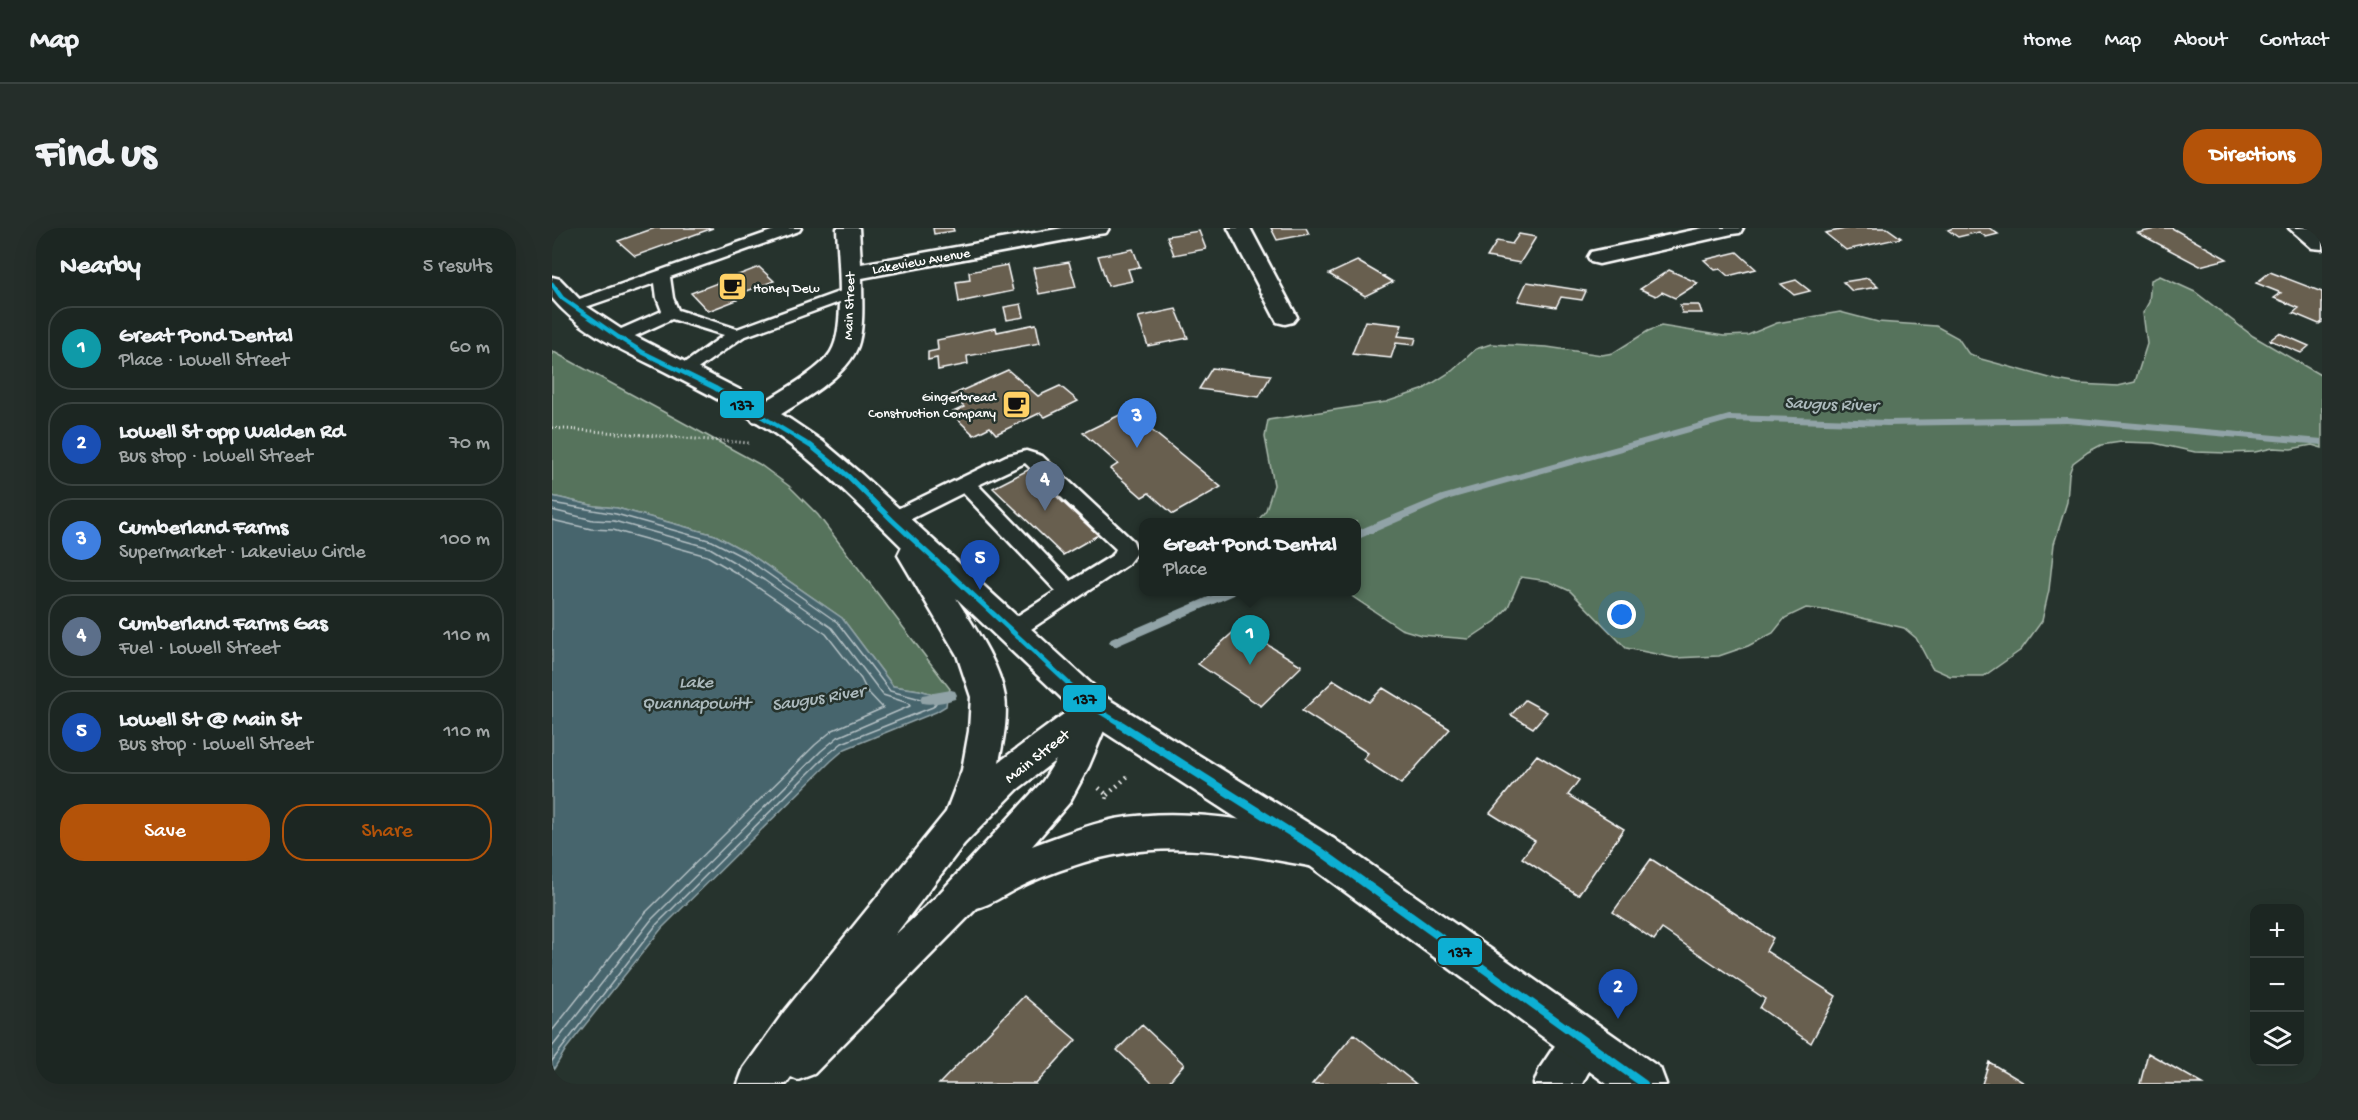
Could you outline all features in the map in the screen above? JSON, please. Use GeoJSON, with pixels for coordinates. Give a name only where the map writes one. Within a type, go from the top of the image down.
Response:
{"type":"FeatureCollection","features":[{"type":"Feature","properties":{"kind":"main road","name":"Main Street"},"geometry":{"type":"LineString","coordinates":[[762,415],[827,369],[842,354],[848,340],[850,283],[848,228]]}},
{"type":"Feature","properties":{"kind":"main road","name":"Lakeview Avenue"},"geometry":{"type":"LineString","coordinates":[[850,283],[1098,228]]}},
{"type":"Feature","properties":{"kind":"main road"},"geometry":{"type":"LineString","coordinates":[[1239,228],[1285,317]]}},
{"type":"Feature","properties":{"kind":"main road"},"geometry":{"type":"LineString","coordinates":[[1599,256],[1732,228]]}},
{"type":"Feature","properties":{"kind":"main road"},"geometry":{"type":"LineString","coordinates":[[2300,228],[2320,243]]}},
{"type":"Feature","properties":{"kind":"main road"},"geometry":{"type":"LineString","coordinates":[[560,296],[642,352],[683,371],[762,415],[811,446],[849,477],[892,520],[1096,709],[1320,851],[1644,1084]]}},
{"type":"Feature","properties":{"kind":"main road"},"geometry":{"type":"LineString","coordinates":[[892,520],[973,653],[988,697],[987,731],[980,770],[968,803],[951,832]]}},
{"type":"Feature","properties":{"kind":"main road","name":"Main Street"},"geometry":{"type":"LineString","coordinates":[[760,1084],[800,1027],[951,832],[1005,778],[1096,709]]}},
{"type":"Feature","properties":{"kind":"main road","name":"Main Street"},"geometry":{"type":"LineString","coordinates":[[771,1084],[950,909],[1056,792],[1071,766],[1096,709]]}},
{"type":"Feature","properties":{"kind":"main road"},"geometry":{"type":"LineString","coordinates":[[950,909],[985,885],[1021,867],[1114,836],[1156,831],[1202,832],[1248,837],[1320,851]]}},
{"type":"Feature","properties":{"kind":"main road"},"geometry":{"type":"LineString","coordinates":[[1556,1084],[1583,1041]]}},
{"type":"Feature","properties":{"kind":"lane"},"geometry":{"type":"LineString","coordinates":[[560,296],[662,275],[794,228]]}},
{"type":"Feature","properties":{"kind":"lane"},"geometry":{"type":"LineString","coordinates":[[662,275],[665,298],[671,313]]}},
{"type":"Feature","properties":{"kind":"lane"},"geometry":{"type":"LineString","coordinates":[[683,371],[737,334],[850,283]]}},
{"type":"Feature","properties":{"kind":"lane"},"geometry":{"type":"LineString","coordinates":[[618,337],[671,313],[737,334]]}},
{"type":"Feature","properties":{"kind":"lane"},"geometry":{"type":"LineString","coordinates":[[892,520],[1013,460],[1026,457],[1034,459],[1125,544],[1127,550],[1125,556],[1011,631]]}},
{"type":"Feature","properties":{"kind":"lane"},"geometry":{"type":"LineString","coordinates":[[966,484],[1069,592]]}},
{"type":"Feature","properties":{"kind":"path"},"geometry":{"type":"LineString","coordinates":[[552,428],[673,439],[811,446]]}},
{"type":"Feature","properties":{"kind":"path"},"geometry":{"type":"LineString","coordinates":[[1107,795],[1128,776]]}},
{"type":"Feature","properties":{"kind":"green space"},"geometry":{"type":"Polygon","coordinates":[[[2160,276],[2195,292],[2253,336],[2322,376],[2322,448],[2312,445],[2291,449],[2273,448],[2255,452],[2227,453],[2195,452],[2154,443],[2121,442],[2101,445],[2088,452],[2073,463],[2069,474],[2067,502],[2054,544],[2049,590],[2042,621],[2021,650],[1984,676],[1950,676],[1932,668],[1916,638],[1904,628],[1832,611],[1806,608],[1785,618],[1773,633],[1748,646],[1719,656],[1675,658],[1626,648],[1570,591],[1548,581],[1521,577],[1508,607],[1496,621],[1469,639],[1421,635],[1401,629],[1352,596],[1361,596],[1361,518],[1260,518],[1266,510],[1274,485],[1265,437],[1268,420],[1386,402],[1422,390],[1452,371],[1476,349],[1491,344],[1547,347],[1602,355],[1613,353],[1648,331],[1661,326],[1724,336],[1748,335],[1777,323],[1840,312],[1878,322],[1936,326],[1958,338],[1968,353],[1981,359],[2057,380],[2079,384],[2118,386],[2135,382],[2147,344],[2143,313],[2149,302],[2151,280],[2160,276]]]}},
{"type":"Feature","properties":{"kind":"green space"},"geometry":{"type":"Polygon","coordinates":[[[552,351],[759,464],[789,486],[818,515],[950,689],[947,698],[893,686],[842,618],[750,554],[715,535],[617,508],[595,506],[552,496],[552,351]]]}},
{"type":"Feature","properties":{"kind":"water","name":"Lake Quannapowitt"},"geometry":{"type":"Polygon","coordinates":[[[552,496],[595,506],[617,508],[715,535],[750,554],[842,618],[893,686],[947,698],[946,706],[936,712],[845,749],[831,761],[662,928],[566,1049],[552,1072],[552,496]]]}},
{"type":"Feature","properties":{"kind":"building"},"geometry":{"type":"Polygon","coordinates":[[[655,228],[713,228],[635,256],[618,241],[655,228]]]}},
{"type":"Feature","properties":{"kind":"building"},"geometry":{"type":"Polygon","coordinates":[[[933,228],[953,228],[954,231],[934,234],[933,228]]]}},
{"type":"Feature","properties":{"kind":"building"},"geometry":{"type":"Polygon","coordinates":[[[1271,228],[1306,228],[1309,234],[1277,240],[1271,228]]]}},
{"type":"Feature","properties":{"kind":"building"},"geometry":{"type":"Polygon","coordinates":[[[1850,228],[1887,228],[1901,238],[1846,250],[1825,233],[1850,228]]]}},
{"type":"Feature","properties":{"kind":"building"},"geometry":{"type":"Polygon","coordinates":[[[1989,228],[1998,234],[1986,237],[1979,232],[1958,237],[1948,230],[1989,228]]]}},
{"type":"Feature","properties":{"kind":"building"},"geometry":{"type":"Polygon","coordinates":[[[2159,228],[2172,228],[2227,259],[2200,266],[2138,233],[2159,228]]]}},
{"type":"Feature","properties":{"kind":"building"},"geometry":{"type":"Polygon","coordinates":[[[1199,231],[1206,249],[1174,255],[1167,236],[1199,231]]]}},
{"type":"Feature","properties":{"kind":"building"},"geometry":{"type":"Polygon","coordinates":[[[1519,234],[1536,237],[1520,263],[1487,257],[1497,241],[1512,244],[1519,234]]]}},
{"type":"Feature","properties":{"kind":"building"},"geometry":{"type":"Polygon","coordinates":[[[1133,249],[1140,267],[1128,269],[1132,281],[1108,286],[1098,256],[1133,249]]]}},
{"type":"Feature","properties":{"kind":"building"},"geometry":{"type":"Polygon","coordinates":[[[1737,252],[1756,269],[1728,276],[1720,269],[1715,270],[1704,260],[1737,252]]]}},
{"type":"Feature","properties":{"kind":"building"},"geometry":{"type":"Polygon","coordinates":[[[1357,261],[1393,282],[1365,296],[1329,274],[1357,261]]]}},
{"type":"Feature","properties":{"kind":"building"},"geometry":{"type":"Polygon","coordinates":[[[1069,262],[1076,287],[1039,294],[1033,268],[1069,262]]]}},
{"type":"Feature","properties":{"kind":"building"},"geometry":{"type":"Polygon","coordinates":[[[1007,265],[1013,291],[959,302],[956,282],[970,280],[969,272],[1007,265]]]}},
{"type":"Feature","properties":{"kind":"building","name":"Honey Dew"},"geometry":{"type":"Polygon","coordinates":[[[759,267],[774,281],[733,296],[737,300],[708,311],[691,293],[759,267]]]}},
{"type":"Feature","properties":{"kind":"building"},"geometry":{"type":"Polygon","coordinates":[[[1669,270],[1698,283],[1675,298],[1662,292],[1656,296],[1640,289],[1669,270]]]}},
{"type":"Feature","properties":{"kind":"building"},"geometry":{"type":"Polygon","coordinates":[[[2270,272],[2322,292],[2322,322],[2319,324],[2293,313],[2299,308],[2274,298],[2281,293],[2256,283],[2270,272]]]}},
{"type":"Feature","properties":{"kind":"building"},"geometry":{"type":"Polygon","coordinates":[[[1868,278],[1878,287],[1852,291],[1843,282],[1868,278]]]}},
{"type":"Feature","properties":{"kind":"building"},"geometry":{"type":"Polygon","coordinates":[[[1796,280],[1810,291],[1794,295],[1781,284],[1796,280]]]}},
{"type":"Feature","properties":{"kind":"building"},"geometry":{"type":"Polygon","coordinates":[[[1527,282],[1586,291],[1582,300],[1561,297],[1556,307],[1518,301],[1527,282]]]}},
{"type":"Feature","properties":{"kind":"building"},"geometry":{"type":"Polygon","coordinates":[[[1021,304],[1024,317],[1007,320],[1004,307],[1021,304]]]}},
{"type":"Feature","properties":{"kind":"building"},"geometry":{"type":"Polygon","coordinates":[[[1680,305],[1699,305],[1702,313],[1682,313],[1680,305]]]}},
{"type":"Feature","properties":{"kind":"building"},"geometry":{"type":"Polygon","coordinates":[[[1176,309],[1188,338],[1148,346],[1138,317],[1176,309]]]}},
{"type":"Feature","properties":{"kind":"building"},"geometry":{"type":"Polygon","coordinates":[[[1365,321],[1402,325],[1398,336],[1416,338],[1414,345],[1396,343],[1391,358],[1352,354],[1365,321]]]}},
{"type":"Feature","properties":{"kind":"building"},"geometry":{"type":"Polygon","coordinates":[[[1036,324],[1040,343],[967,356],[968,364],[938,370],[937,358],[928,360],[928,352],[938,350],[937,340],[996,328],[997,332],[1036,324]]]}},
{"type":"Feature","properties":{"kind":"building"},"geometry":{"type":"Polygon","coordinates":[[[2279,333],[2309,346],[2301,353],[2270,340],[2279,333]]]}},
{"type":"Feature","properties":{"kind":"building"},"geometry":{"type":"Polygon","coordinates":[[[1212,368],[1271,375],[1259,397],[1199,389],[1212,368]]]}},
{"type":"Feature","properties":{"kind":"building","name":"Gingerbread Construction Company"},"geometry":{"type":"Polygon","coordinates":[[[1008,370],[1038,396],[1060,386],[1078,401],[1045,417],[1040,413],[996,434],[990,427],[974,435],[951,413],[964,407],[952,395],[1008,370]]]}},
{"type":"Feature","properties":{"kind":"building"},"geometry":{"type":"Polygon","coordinates":[[[1128,411],[1221,487],[1173,514],[1149,493],[1142,497],[1110,469],[1118,464],[1083,433],[1128,411]]]}},
{"type":"Feature","properties":{"kind":"building"},"geometry":{"type":"Polygon","coordinates":[[[1028,470],[1098,535],[1063,555],[993,488],[1028,470]]]}},
{"type":"Feature","properties":{"kind":"building"},"geometry":{"type":"Polygon","coordinates":[[[1239,627],[1302,666],[1261,706],[1198,664],[1239,627]]]}},
{"type":"Feature","properties":{"kind":"building"},"geometry":{"type":"Polygon","coordinates":[[[1334,680],[1369,702],[1383,688],[1450,729],[1401,784],[1363,759],[1368,753],[1302,711],[1334,680]]]}},
{"type":"Feature","properties":{"kind":"building"},"geometry":{"type":"Polygon","coordinates":[[[1525,700],[1547,712],[1533,728],[1511,715],[1525,700]]]}},
{"type":"Feature","properties":{"kind":"building"},"geometry":{"type":"Polygon","coordinates":[[[1537,755],[1579,780],[1568,795],[1624,829],[1578,895],[1522,858],[1535,841],[1490,813],[1537,755]]]}},
{"type":"Feature","properties":{"kind":"building"},"geometry":{"type":"Polygon","coordinates":[[[1651,859],[1773,938],[1766,951],[1836,996],[1811,1043],[1760,1008],[1765,999],[1662,929],[1654,940],[1613,912],[1651,859]]]}},
{"type":"Feature","properties":{"kind":"building"},"geometry":{"type":"Polygon","coordinates":[[[1024,996],[1076,1040],[1036,1084],[939,1084],[1024,996]]]}},
{"type":"Feature","properties":{"kind":"building"},"geometry":{"type":"Polygon","coordinates":[[[1142,1025],[1184,1064],[1167,1084],[1153,1084],[1117,1050],[1142,1025]]]}},
{"type":"Feature","properties":{"kind":"building"},"geometry":{"type":"Polygon","coordinates":[[[1354,1034],[1416,1084],[1312,1084],[1354,1034]]]}},
{"type":"Feature","properties":{"kind":"building"},"geometry":{"type":"Polygon","coordinates":[[[2148,1053],[2203,1084],[2140,1084],[2148,1053]]]}},
{"type":"Feature","properties":{"kind":"building"},"geometry":{"type":"Polygon","coordinates":[[[1989,1062],[2026,1084],[1982,1084],[1989,1062]]]}},
{"type":"Feature","properties":{"kind":"waterway","name":"Saugus River"},"geometry":{"type":"LineString","coordinates":[[1361,534],[1446,497],[1729,418],[1887,423],[2067,420],[2322,442]]}},
{"type":"Feature","properties":{"kind":"waterway","name":"Saugus River"},"geometry":{"type":"LineString","coordinates":[[1115,642],[1221,596]]}},
{"type":"Feature","properties":{"kind":"waterway","name":"Saugus River"},"geometry":{"type":"LineString","coordinates":[[926,699],[951,695]]}},
{"type":"Feature","properties":{"kind":"transit line","name":"137"},"geometry":{"type":"LineString","coordinates":[[552,284],[562,298],[618,337],[642,352],[715,388],[811,446],[849,477],[892,520],[1096,709],[1320,851],[1644,1084]]}},
{"type":"Feature","properties":{"kind":"place","name":"Honey Dew"},"geometry":{"type":"Point","coordinates":[732,287]}},
{"type":"Feature","properties":{"kind":"place","name":"Gingerbread Construction Company"},"geometry":{"type":"Point","coordinates":[1017,404]}},
{"type":"Feature","properties":{"kind":"place","name":"Cumberland Farms"},"geometry":{"type":"Point","coordinates":[1137,448]}},
{"type":"Feature","properties":{"kind":"place","name":"Cumberland Farms Gas"},"geometry":{"type":"Point","coordinates":[1045,511]}},
{"type":"Feature","properties":{"kind":"place","name":"Lowell St @ Main St"},"geometry":{"type":"Point","coordinates":[980,590]}},
{"type":"Feature","properties":{"kind":"place","name":"Great Pond Dental"},"geometry":{"type":"Point","coordinates":[1250,665]}},
{"type":"Feature","properties":{"kind":"place","name":"Lowell St opp Walden Rd"},"geometry":{"type":"Point","coordinates":[1618,1019]}}]}
